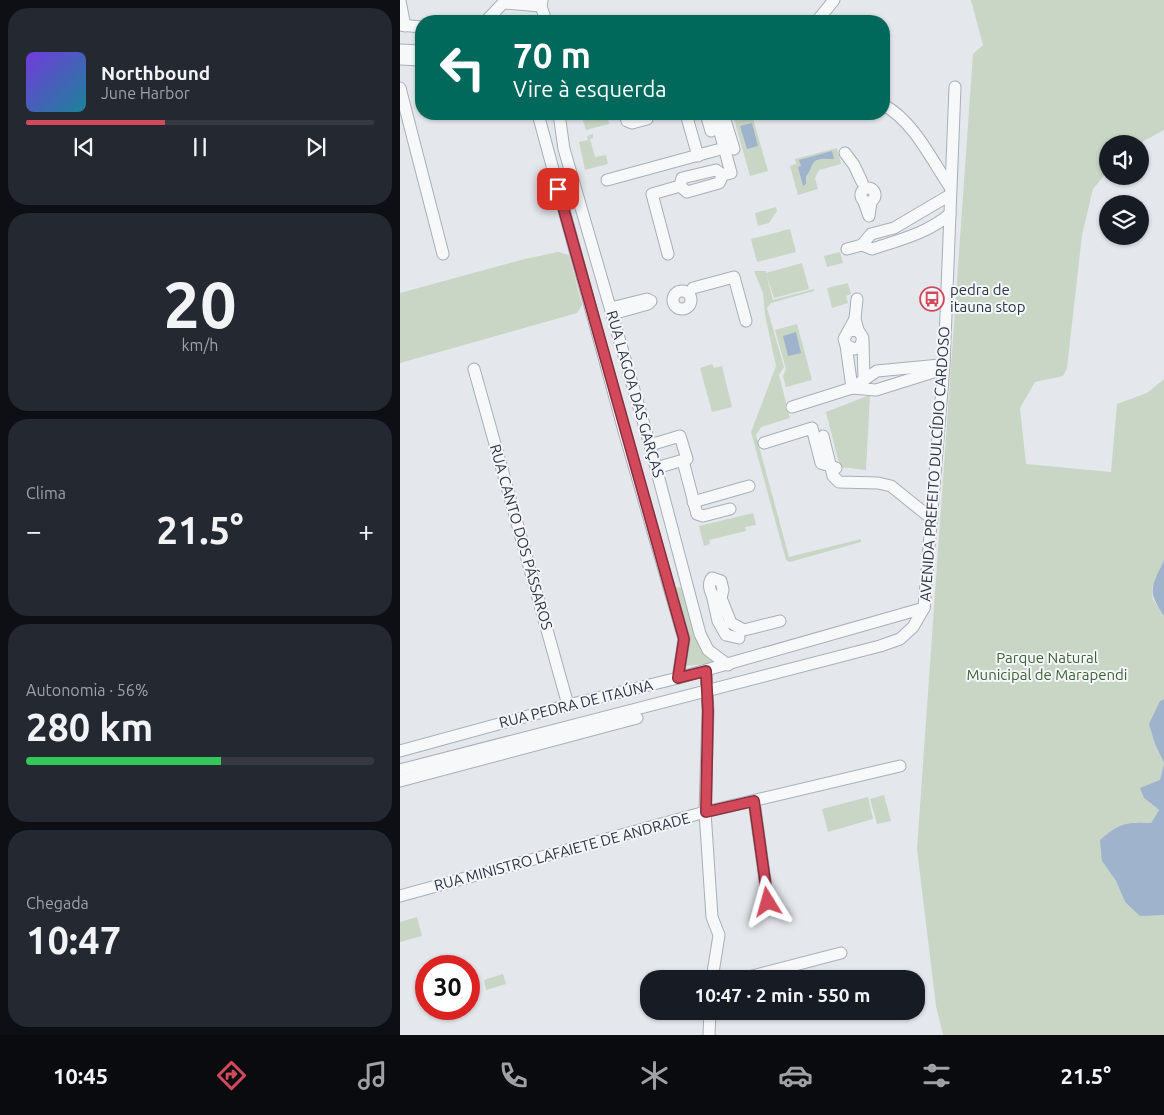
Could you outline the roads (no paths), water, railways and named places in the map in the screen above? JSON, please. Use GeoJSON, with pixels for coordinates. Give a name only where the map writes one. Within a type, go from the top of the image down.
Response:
{"type":"FeatureCollection","features":[{"type":"Feature","properties":{"kind":"street"},"geometry":{"type":"LineString","coordinates":[[822,15],[834,0]]}},
{"type":"Feature","properties":{"kind":"street"},"geometry":{"type":"LineString","coordinates":[[400,1],[403,26]]}},
{"type":"Feature","properties":{"kind":"street"},"geometry":{"type":"LineString","coordinates":[[492,15],[505,2],[541,3]]}},
{"type":"Feature","properties":{"kind":"street"},"geometry":{"type":"LineString","coordinates":[[400,50],[415,51]]}},
{"type":"Feature","properties":{"kind":"street"},"geometry":{"type":"LineString","coordinates":[[400,58],[415,59]]}},
{"type":"Feature","properties":{"kind":"street","name":"AVENIDA PREFEITO DULCÍDIO CARDOSO"},"geometry":{"type":"LineString","coordinates":[[911,632],[924,608],[932,518],[943,367],[955,87]]}},
{"type":"Feature","properties":{"kind":"street"},"geometry":{"type":"LineString","coordinates":[[400,88],[443,254]]}},
{"type":"Feature","properties":{"kind":"street"},"geometry":{"type":"LineString","coordinates":[[847,249],[862,245],[871,234],[894,228],[950,191],[910,129],[890,109]]}},
{"type":"Feature","properties":{"kind":"street","name":"RUA LAGOA DAS GARÇAS"},"geometry":{"type":"LineString","coordinates":[[540,120],[684,639],[678,678]]}},
{"type":"Feature","properties":{"kind":"street","name":"RUA LAGOA DAS GARÇAS"},"geometry":{"type":"LineString","coordinates":[[560,120],[564,149],[650,445],[703,643],[728,665]]}},
{"type":"Feature","properties":{"kind":"street"},"geometry":{"type":"LineString","coordinates":[[626,120],[632,123],[642,120]]}},
{"type":"Feature","properties":{"kind":"street"},"geometry":{"type":"LineString","coordinates":[[688,120],[698,156]]}},
{"type":"Feature","properties":{"kind":"street"},"geometry":{"type":"LineString","coordinates":[[708,120],[711,131]]}},
{"type":"Feature","properties":{"kind":"street"},"geometry":{"type":"LineString","coordinates":[[668,254],[652,194],[680,186],[688,192],[719,183],[723,175],[731,173],[717,120]]}},
{"type":"Feature","properties":{"kind":"street"},"geometry":{"type":"LineString","coordinates":[[725,120],[734,150]]}},
{"type":"Feature","properties":{"kind":"street"},"geometry":{"type":"LineString","coordinates":[[548,154],[564,149]]}},
{"type":"Feature","properties":{"kind":"street"},"geometry":{"type":"LineString","coordinates":[[607,180],[717,150]]}},
{"type":"Feature","properties":{"kind":"street"},"geometry":{"type":"LineString","coordinates":[[845,153],[854,165],[866,193],[871,234]]}},
{"type":"Feature","properties":{"kind":"street"},"geometry":{"type":"LineString","coordinates":[[862,245],[872,249],[898,240],[936,226],[950,214]]}},
{"type":"Feature","properties":{"kind":"street"},"geometry":{"type":"LineString","coordinates":[[894,228],[898,240]]}},
{"type":"Feature","properties":{"kind":"street"},"geometry":{"type":"LineString","coordinates":[[612,311],[648,304],[734,277],[746,321]]}},
{"type":"Feature","properties":{"kind":"street"},"geometry":{"type":"LineString","coordinates":[[852,388],[844,339],[854,327],[858,298]]}},
{"type":"Feature","properties":{"kind":"street"},"geometry":{"type":"LineString","coordinates":[[854,327],[862,335],[864,379]]}},
{"type":"Feature","properties":{"kind":"street"},"geometry":{"type":"LineString","coordinates":[[846,345],[851,349],[857,348],[863,341]]}},
{"type":"Feature","properties":{"kind":"street"},"geometry":{"type":"LineString","coordinates":[[792,407],[852,388],[877,371],[943,367]]}},
{"type":"Feature","properties":{"kind":"street"},"geometry":{"type":"LineString","coordinates":[[852,388],[876,390],[943,367]]}},
{"type":"Feature","properties":{"kind":"street","name":"RUA CANTO DOS PÁSSAROS"},"geometry":{"type":"LineString","coordinates":[[474,369],[568,705]]}},
{"type":"Feature","properties":{"kind":"street"},"geometry":{"type":"LineString","coordinates":[[764,443],[812,428],[821,463],[833,467]]}},
{"type":"Feature","properties":{"kind":"street"},"geometry":{"type":"LineString","coordinates":[[650,445],[680,436],[697,514],[703,516],[729,507]]}},
{"type":"Feature","properties":{"kind":"street"},"geometry":{"type":"LineString","coordinates":[[825,436],[833,467],[833,476],[839,482],[878,483],[891,486],[932,518]]}},
{"type":"Feature","properties":{"kind":"street"},"geometry":{"type":"LineString","coordinates":[[656,468],[685,460]]}},
{"type":"Feature","properties":{"kind":"street"},"geometry":{"type":"LineString","coordinates":[[695,501],[749,486]]}},
{"type":"Feature","properties":{"kind":"street"},"geometry":{"type":"LineString","coordinates":[[667,582],[686,578]]}},
{"type":"Feature","properties":{"kind":"street"},"geometry":{"type":"LineString","coordinates":[[690,595],[714,594]]}},
{"type":"Feature","properties":{"kind":"street"},"geometry":{"type":"LineString","coordinates":[[714,594],[731,623],[744,630],[780,621]]}},
{"type":"Feature","properties":{"kind":"street"},"geometry":{"type":"LineString","coordinates":[[714,594],[721,628],[726,635],[739,636]]}},
{"type":"Feature","properties":{"kind":"street","name":"RUA PEDRA DE ITAÚNA"},"geometry":{"type":"LineString","coordinates":[[400,751],[568,705],[728,665],[924,608]]}},
{"type":"Feature","properties":{"kind":"street","name":"RUA PEDRA DE ITAÚNA"},"geometry":{"type":"LineString","coordinates":[[400,770],[707,695],[880,646],[900,639],[911,632]]}},
{"type":"Feature","properties":{"kind":"street"},"geometry":{"type":"LineString","coordinates":[[706,671],[706,812],[712,917],[719,935],[713,970]]}},
{"type":"Feature","properties":{"kind":"street"},"geometry":{"type":"LineString","coordinates":[[400,781],[707,695]]}},
{"type":"Feature","properties":{"kind":"street","name":"RUA MINISTRO LAFAIETE DE ANDRADE"},"geometry":{"type":"LineString","coordinates":[[400,896],[706,812],[900,766]]}},
{"type":"Feature","properties":{"kind":"street"},"geometry":{"type":"LineString","coordinates":[[754,801],[768,902]]}},
{"type":"Feature","properties":{"kind":"street"},"geometry":{"type":"LineString","coordinates":[[776,970],[841,953]]}},
{"type":"Feature","properties":{"kind":"street"},"geometry":{"type":"LineString","coordinates":[[709,1035],[710,1020]]}},
{"type":"Feature","properties":{"kind":"water"},"geometry":{"type":"Polygon","coordinates":[[[752,123],[758,146],[747,149],[740,126],[752,123]]]}},
{"type":"Feature","properties":{"kind":"water"},"geometry":{"type":"Polygon","coordinates":[[[832,151],[834,159],[819,159],[813,163],[806,176],[806,184],[803,186],[798,167],[801,166],[799,160],[832,151]]]}},
{"type":"Feature","properties":{"kind":"water"},"geometry":{"type":"Polygon","coordinates":[[[796,332],[801,353],[788,356],[783,336],[796,332]]]}},
{"type":"Feature","properties":{"kind":"water"},"geometry":{"type":"Polygon","coordinates":[[[1164,560],[1164,616],[1155,600],[1153,589],[1164,560]]]}},
{"type":"Feature","properties":{"kind":"water"},"geometry":{"type":"Polygon","coordinates":[[[1164,699],[1164,763],[1155,744],[1149,724],[1160,701],[1164,699]]]}},
{"type":"Feature","properties":{"kind":"water"},"geometry":{"type":"Polygon","coordinates":[[[1164,763],[1164,915],[1140,916],[1125,902],[1116,881],[1102,861],[1100,840],[1112,830],[1129,823],[1151,823],[1159,810],[1144,798],[1140,788],[1160,780],[1164,763]]]}},
{"type":"Feature","properties":{"kind":"place","name":"pedra de itauna stop"},"geometry":{"type":"Point","coordinates":[932,299]}},
{"type":"Feature","properties":{"kind":"park label","name":"Parque Natural Municipal de Marapendi"},"geometry":{"type":"Point","coordinates":[1047,666]}}]}
